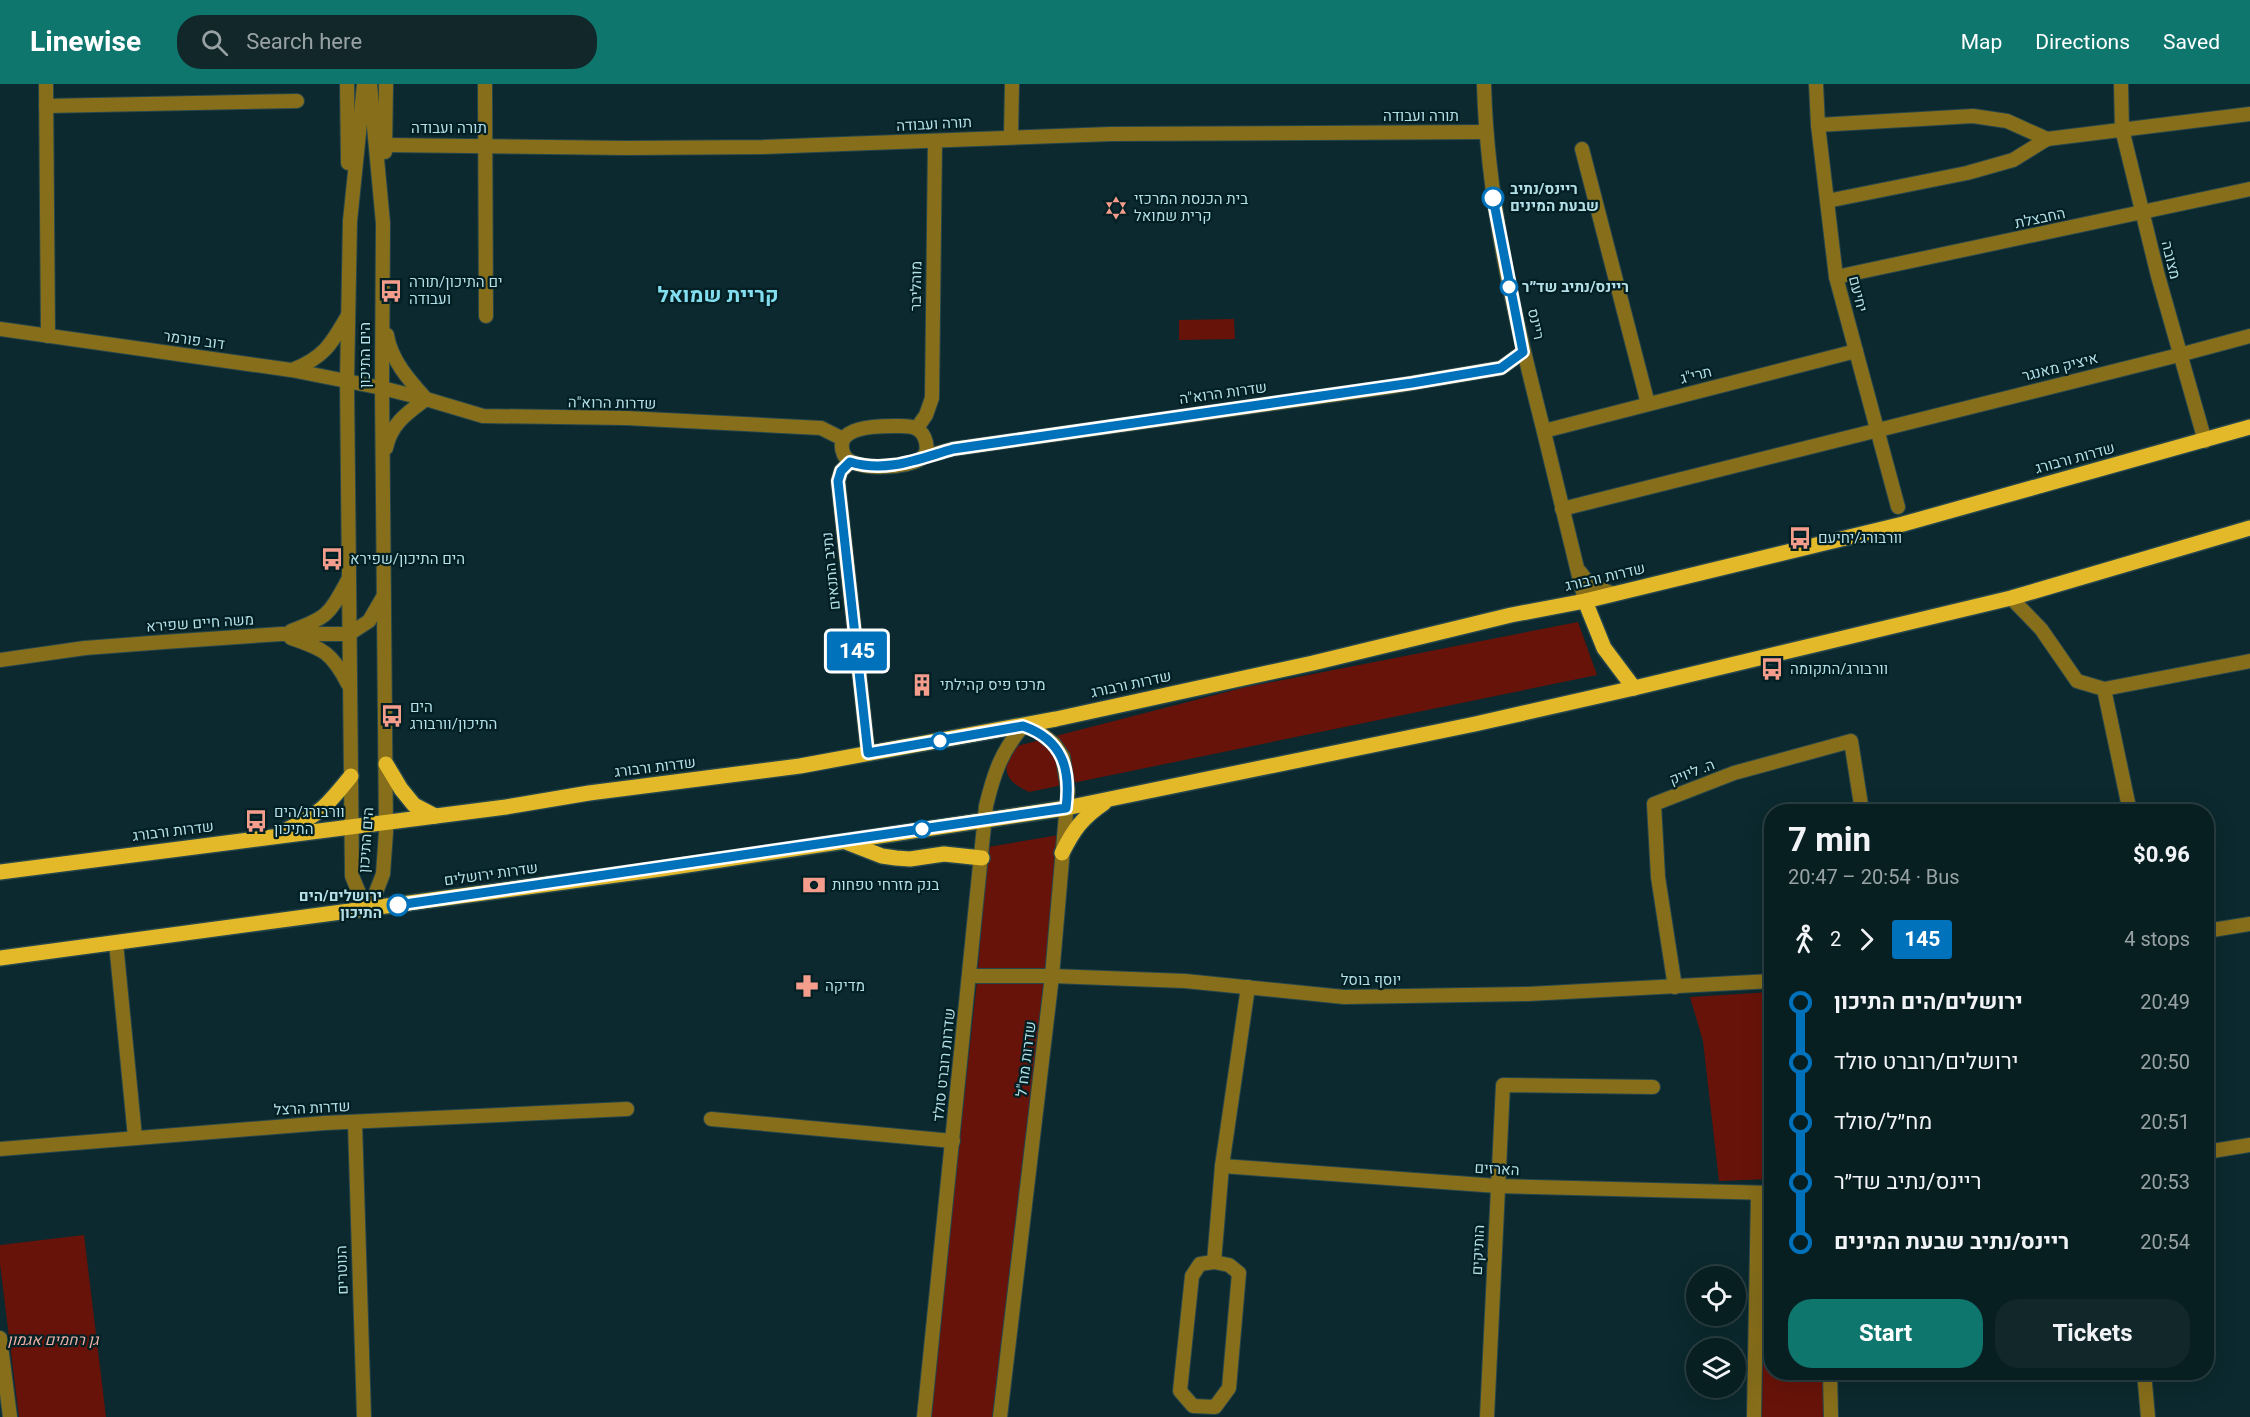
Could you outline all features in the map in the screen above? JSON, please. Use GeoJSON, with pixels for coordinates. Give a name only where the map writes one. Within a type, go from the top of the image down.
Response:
{"type":"FeatureCollection","features":[{"type":"Feature","properties":{"kind":"main road","name":"שדרות ורבורג"},"geometry":{"type":"LineString","coordinates":[[0,872],[506,807],[589,793],[800,766],[1023,726],[1313,663],[1511,615],[1585,601],[1903,524],[2250,427]]}},
{"type":"Feature","properties":{"kind":"main road"},"geometry":{"type":"LineString","coordinates":[[986,819],[1066,808],[1475,724],[1634,688],[2011,598],[2250,528]]}},
{"type":"Feature","properties":{"kind":"main road","name":"ריינס"},"geometry":{"type":"LineString","coordinates":[[1585,601],[1604,648],[1634,688]]}},
{"type":"Feature","properties":{"kind":"main road"},"geometry":{"type":"LineString","coordinates":[[386,764],[414,805],[435,816]]}},
{"type":"Feature","properties":{"kind":"main road"},"geometry":{"type":"LineString","coordinates":[[272,836],[310,819],[327,806],[351,776]]}},
{"type":"Feature","properties":{"kind":"main road"},"geometry":{"type":"LineString","coordinates":[[1062,853],[1074,830],[1085,816],[1109,799]]}},
{"type":"Feature","properties":{"kind":"main road","name":"שדרות ירושלים"},"geometry":{"type":"LineString","coordinates":[[0,958],[661,869],[986,819]]}},
{"type":"Feature","properties":{"kind":"main road"},"geometry":{"type":"LineString","coordinates":[[843,841],[882,856],[896,858],[910,859],[944,854],[982,858]]}},
{"type":"Feature","properties":{"kind":"street"},"geometry":{"type":"LineString","coordinates":[[46,84],[48,336]]}},
{"type":"Feature","properties":{"kind":"street"},"geometry":{"type":"LineString","coordinates":[[347,84],[350,221]]}},
{"type":"Feature","properties":{"kind":"street","name":"הים התיכון"},"geometry":{"type":"LineString","coordinates":[[364,84],[350,221],[347,381],[352,876],[369,910]]}},
{"type":"Feature","properties":{"kind":"street","name":"הים התיכון"},"geometry":{"type":"LineString","coordinates":[[369,910],[383,874],[386,822],[382,223],[370,84]]}},
{"type":"Feature","properties":{"kind":"street"},"geometry":{"type":"LineString","coordinates":[[382,223],[386,84]]}},
{"type":"Feature","properties":{"kind":"street"},"geometry":{"type":"LineString","coordinates":[[485,84],[486,315]]}},
{"type":"Feature","properties":{"kind":"street"},"geometry":{"type":"LineString","coordinates":[[1011,136],[1012,84]]}},
{"type":"Feature","properties":{"kind":"street","name":"ריינס"},"geometry":{"type":"LineString","coordinates":[[1484,84],[1485,132],[1494,211],[1523,352],[1585,601]]}},
{"type":"Feature","properties":{"kind":"street","name":"יחיעם"},"geometry":{"type":"LineString","coordinates":[[1816,84],[1818,125],[1836,277],[1898,507]]}},
{"type":"Feature","properties":{"kind":"street","name":"מצובה"},"geometry":{"type":"LineString","coordinates":[[2121,84],[2122,129],[2179,355],[2205,441]]}},
{"type":"Feature","properties":{"kind":"street"},"geometry":{"type":"LineString","coordinates":[[46,106],[297,101]]}},
{"type":"Feature","properties":{"kind":"street"},"geometry":{"type":"LineString","coordinates":[[1827,201],[1967,173],[2013,160],[2047,139],[2250,114]]}},
{"type":"Feature","properties":{"kind":"street"},"geometry":{"type":"LineString","coordinates":[[1818,125],[1973,116],[2007,121],[2047,139]]}},
{"type":"Feature","properties":{"kind":"street","name":"תורה ועבודה"},"geometry":{"type":"LineString","coordinates":[[385,145],[763,147],[1011,136],[1485,132]]}},
{"type":"Feature","properties":{"kind":"street","name":"מוהליבר"},"geometry":{"type":"LineString","coordinates":[[917,428],[926,415],[932,398],[935,141]]}},
{"type":"Feature","properties":{"kind":"street"},"geometry":{"type":"LineString","coordinates":[[1582,149],[1648,404]]}},
{"type":"Feature","properties":{"kind":"street","name":"החבצלת"},"geometry":{"type":"LineString","coordinates":[[1836,277],[2250,189]]}},
{"type":"Feature","properties":{"kind":"street"},"geometry":{"type":"LineString","coordinates":[[382,309],[388,343],[395,358],[406,376],[426,399],[396,423],[388,438],[383,463]]}},
{"type":"Feature","properties":{"kind":"street"},"geometry":{"type":"LineString","coordinates":[[291,370],[311,363],[325,350],[348,315]]}},
{"type":"Feature","properties":{"kind":"street","name":"דוב פורמר"},"geometry":{"type":"LineString","coordinates":[[0,329],[291,370],[382,388]]}},
{"type":"Feature","properties":{"kind":"street","name":"איציק מאנגר"},"geometry":{"type":"LineString","coordinates":[[1562,508],[2250,336]]}},
{"type":"Feature","properties":{"kind":"street","name":"תרי\"ג"},"geometry":{"type":"LineString","coordinates":[[1544,431],[1856,351]]}},
{"type":"Feature","properties":{"kind":"street","name":"שדרות הרוא\"ה"},"geometry":{"type":"LineString","coordinates":[[850,462],[863,466],[883,466],[913,462],[953,449],[1389,387],[1501,368],[1523,352]]}},
{"type":"Feature","properties":{"kind":"street","name":"שדרות הרוא\"ה"},"geometry":{"type":"LineString","coordinates":[[382,388],[483,416],[626,418],[820,428],[843,440]]}},
{"type":"Feature","properties":{"kind":"street"},"geometry":{"type":"LineString","coordinates":[[850,462],[844,455],[843,440],[850,432],[864,427],[917,428],[926,442],[927,448],[923,457]]}},
{"type":"Feature","properties":{"kind":"street","name":"נתיב התנאים"},"geometry":{"type":"LineString","coordinates":[[850,462],[841,471],[838,481],[868,753]]}},
{"type":"Feature","properties":{"kind":"street"},"geometry":{"type":"LineString","coordinates":[[1577,568],[1590,585],[1614,594]]}},
{"type":"Feature","properties":{"kind":"street"},"geometry":{"type":"LineString","coordinates":[[281,634],[317,622],[331,610],[349,577]]}},
{"type":"Feature","properties":{"kind":"street"},"geometry":{"type":"LineString","coordinates":[[349,634],[369,621],[384,595]]}},
{"type":"Feature","properties":{"kind":"street"},"geometry":{"type":"LineString","coordinates":[[2011,598],[2041,629],[2077,681],[2104,689],[2250,661]]}},
{"type":"Feature","properties":{"kind":"street"},"geometry":{"type":"LineString","coordinates":[[281,634],[319,647],[338,664],[350,688]]}},
{"type":"Feature","properties":{"kind":"street","name":"משה חיים שפירא"},"geometry":{"type":"LineString","coordinates":[[0,660],[85,648],[281,634],[349,634]]}},
{"type":"Feature","properties":{"kind":"street"},"geometry":{"type":"LineString","coordinates":[[2104,689],[2128,804]]}},
{"type":"Feature","properties":{"kind":"street","name":"שדרות מח\"ל"},"geometry":{"type":"LineString","coordinates":[[1000,1417],[1052,976],[1068,791],[1063,757],[1054,744],[1038,731],[1023,726]]}},
{"type":"Feature","properties":{"kind":"street","name":"שדרות רוברט סולד"},"geometry":{"type":"LineString","coordinates":[[924,1417],[986,806],[995,770],[1003,753],[1023,726]]}},
{"type":"Feature","properties":{"kind":"street","name":"ה. ליויק"},"geometry":{"type":"LineString","coordinates":[[1675,987],[1658,877],[1654,804],[1734,773],[1851,741],[1861,804]]}},
{"type":"Feature","properties":{"kind":"street"},"geometry":{"type":"LineString","coordinates":[[2214,930],[2250,924]]}},
{"type":"Feature","properties":{"kind":"street"},"geometry":{"type":"LineString","coordinates":[[116,943],[135,1137]]}},
{"type":"Feature","properties":{"kind":"street","name":"יוסף בוסל"},"geometry":{"type":"LineString","coordinates":[[970,976],[1052,976],[1185,981],[1344,997],[1493,995],[1764,981]]}},
{"type":"Feature","properties":{"kind":"street"},"geometry":{"type":"LineString","coordinates":[[1214,1262],[1222,1166],[1248,987]]}},
{"type":"Feature","properties":{"kind":"street","name":"הותיקים"},"geometry":{"type":"LineString","coordinates":[[1487,1417],[1503,1085],[1653,1087]]}},
{"type":"Feature","properties":{"kind":"street","name":"שדרות הרצל"},"geometry":{"type":"LineString","coordinates":[[0,1149],[325,1123],[627,1109]]}},
{"type":"Feature","properties":{"kind":"street"},"geometry":{"type":"LineString","coordinates":[[711,1119],[953,1141]]}},
{"type":"Feature","properties":{"kind":"street","name":"הנוטרים"},"geometry":{"type":"LineString","coordinates":[[355,1123],[364,1417]]}},
{"type":"Feature","properties":{"kind":"street"},"geometry":{"type":"LineString","coordinates":[[2214,1151],[2250,1145]]}},
{"type":"Feature","properties":{"kind":"street","name":"הארזים"},"geometry":{"type":"LineString","coordinates":[[1222,1166],[1498,1186],[1764,1193]]}},
{"type":"Feature","properties":{"kind":"street"},"geometry":{"type":"LineString","coordinates":[[1754,1417],[1764,1213]]}},
{"type":"Feature","properties":{"kind":"street"},"geometry":{"type":"LineString","coordinates":[[1214,1262],[1230,1265],[1239,1274],[1229,1388],[1215,1407],[1192,1411],[1180,1391],[1192,1276],[1200,1264],[1214,1262]]}},
{"type":"Feature","properties":{"kind":"street"},"geometry":{"type":"LineString","coordinates":[[0,1338],[10,1417]]}},
{"type":"Feature","properties":{"kind":"street"},"geometry":{"type":"LineString","coordinates":[[1830,1380],[1831,1417]]}},
{"type":"Feature","properties":{"kind":"street"},"geometry":{"type":"LineString","coordinates":[[2145,1380],[2148,1417]]}},
{"type":"Feature","properties":{"kind":"green space"},"geometry":{"type":"Polygon","coordinates":[[[1234,319],[1235,339],[1179,340],[1179,320],[1234,319]]]}},
{"type":"Feature","properties":{"kind":"green space"},"geometry":{"type":"Polygon","coordinates":[[[1578,622],[1597,675],[1029,792],[1010,779],[1006,768],[1013,747],[1242,688],[1578,622]]]}},
{"type":"Feature","properties":{"kind":"green space"},"geometry":{"type":"Polygon","coordinates":[[[1059,835],[1047,971],[978,969],[988,847],[1059,835]]]}},
{"type":"Feature","properties":{"kind":"green space"},"geometry":{"type":"Polygon","coordinates":[[[977,981],[1046,981],[1001,1417],[929,1417],[977,981]]]}},
{"type":"Feature","properties":{"kind":"green space"},"geometry":{"type":"Polygon","coordinates":[[[1764,992],[1764,1179],[1719,1181],[1703,1041],[1690,997],[1764,992]]]}},
{"type":"Feature","properties":{"kind":"green space","name":"גן רחמים אגמון"},"geometry":{"type":"Polygon","coordinates":[[[84,1235],[106,1417],[19,1417],[0,1264],[0,1245],[84,1235]]]}},
{"type":"Feature","properties":{"kind":"green space"},"geometry":{"type":"Polygon","coordinates":[[[1764,1272],[1764,1380],[1823,1380],[1824,1417],[1762,1417],[1764,1272]]]}},
{"type":"Feature","properties":{"kind":"bus line","name":"145"},"geometry":{"type":"LineString","coordinates":[[398,905],[661,869],[1066,808],[1068,791],[1063,757],[1054,744],[1038,731],[1023,726],[868,753],[838,481],[841,471],[850,462],[863,466],[897,465],[953,449],[1389,387],[1501,368],[1523,352],[1493,198]]}},
{"type":"Feature","properties":{"kind":"place","name":"ריינס/נתיב שבעת המינים"},"geometry":{"type":"Point","coordinates":[1493,198]}},
{"type":"Feature","properties":{"kind":"place","name":"בית הכנסת המרכזי קרית שמואל"},"geometry":{"type":"Point","coordinates":[1116,208]}},
{"type":"Feature","properties":{"kind":"place","name":"ריינס/נתיב שד״ר"},"geometry":{"type":"Point","coordinates":[1509,287]}},
{"type":"Feature","properties":{"kind":"place","name":"ים התיכון/תורה ועבודה"},"geometry":{"type":"Point","coordinates":[391,291]}},
{"type":"Feature","properties":{"kind":"place","name":"וורבורג/יחיעם"},"geometry":{"type":"Point","coordinates":[1800,538]}},
{"type":"Feature","properties":{"kind":"place","name":"הים התיכון/שפירא"},"geometry":{"type":"Point","coordinates":[332,559]}},
{"type":"Feature","properties":{"kind":"place","name":"וורבורג/התקומה"},"geometry":{"type":"Point","coordinates":[1772,669]}},
{"type":"Feature","properties":{"kind":"place","name":"מרכז פיס קהילתי"},"geometry":{"type":"Point","coordinates":[922,685]}},
{"type":"Feature","properties":{"kind":"place","name":"הים התיכון/וורבורג"},"geometry":{"type":"Point","coordinates":[392,716]}},
{"type":"Feature","properties":{"kind":"place","name":"וורבורג/הים התיכון"},"geometry":{"type":"Point","coordinates":[256,821]}},
{"type":"Feature","properties":{"kind":"place","name":"בנק מזרחי טפחות"},"geometry":{"type":"Point","coordinates":[814,885]}},
{"type":"Feature","properties":{"kind":"place","name":"ירושלים/הים התיכון"},"geometry":{"type":"Point","coordinates":[398,905]}},
{"type":"Feature","properties":{"kind":"place","name":"מדיקה"},"geometry":{"type":"Point","coordinates":[807,986]}},
{"type":"Feature","properties":{"kind":"district","name":"קריית שמואל"},"geometry":{"type":"Point","coordinates":[718,295]}}]}
